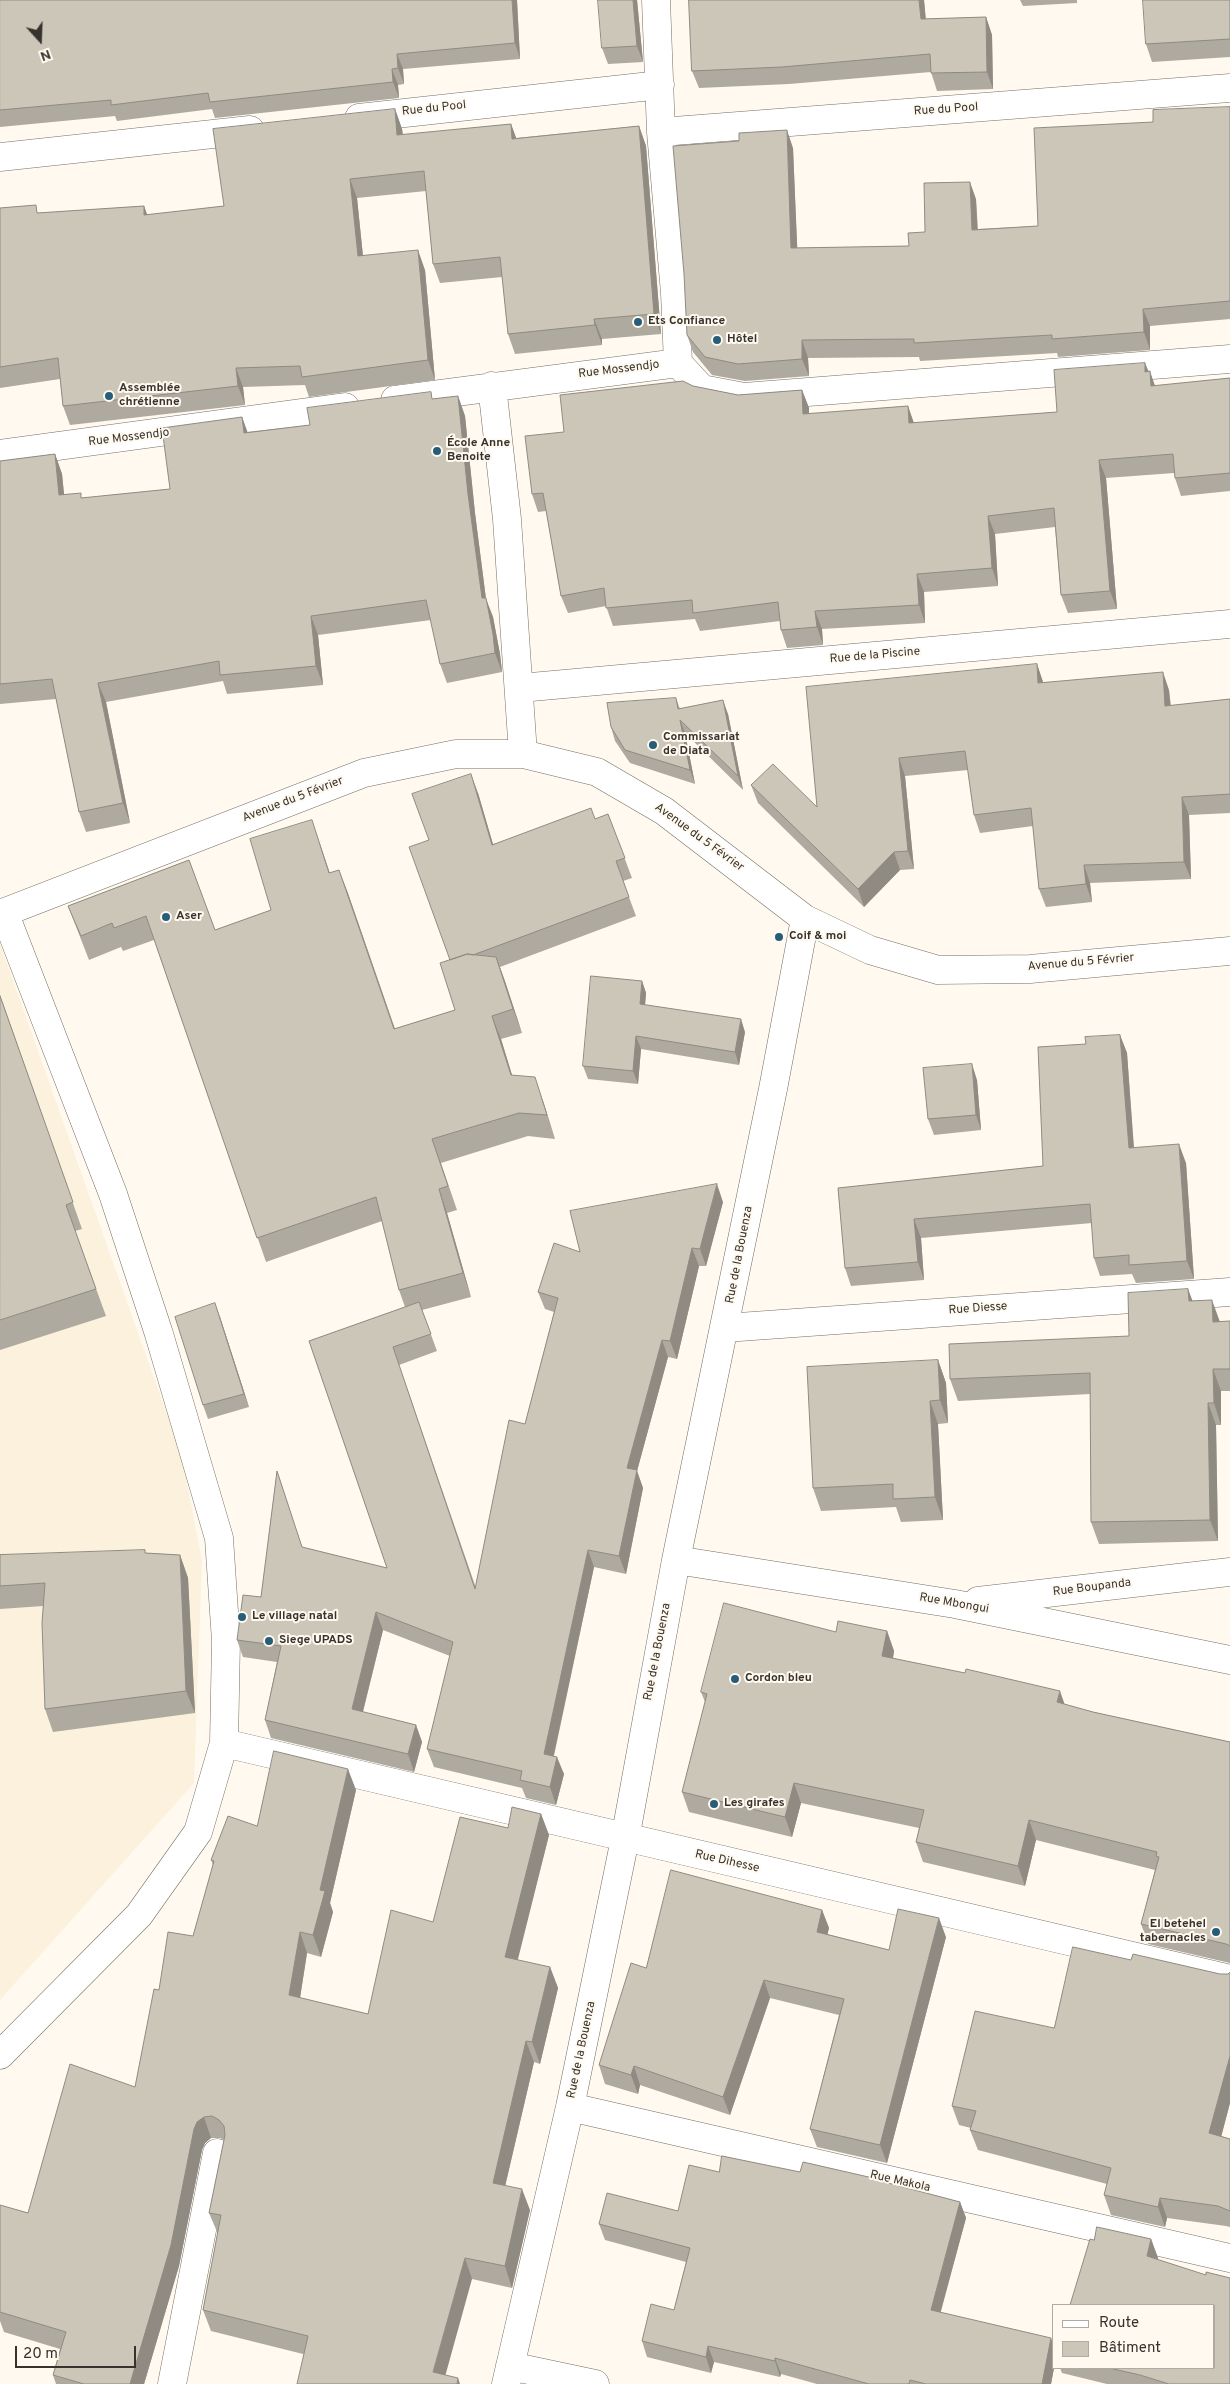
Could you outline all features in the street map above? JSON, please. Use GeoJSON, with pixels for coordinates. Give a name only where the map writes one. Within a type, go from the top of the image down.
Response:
{"type":"FeatureCollection","features":[{"type":"Feature","properties":{"kind":"street"},"geometry":{"type":"LineString","coordinates":[[656,0],[661,132],[675,293],[678,363],[702,388],[744,397],[1230,358]]}},
{"type":"Feature","properties":{"kind":"street","name":"Rue du Pool"},"geometry":{"type":"LineString","coordinates":[[338,120],[660,85]]}},
{"type":"Feature","properties":{"kind":"street","name":"Rue du Pool"},"geometry":{"type":"LineString","coordinates":[[661,132],[1230,88]]}},
{"type":"Feature","properties":{"kind":"street"},"geometry":{"type":"LineString","coordinates":[[0,157],[278,126]]}},
{"type":"Feature","properties":{"kind":"street","name":"Rue Mossendjo"},"geometry":{"type":"LineString","coordinates":[[0,454],[492,386],[678,363]]}},
{"type":"Feature","properties":{"kind":"street"},"geometry":{"type":"LineString","coordinates":[[492,386],[507,519],[523,754]]}},
{"type":"Feature","properties":{"kind":"street","name":"Rue de la Piscine"},"geometry":{"type":"LineString","coordinates":[[520,688],[1230,624]]}},
{"type":"Feature","properties":{"kind":"street","name":"Avenue du 5 Février"},"geometry":{"type":"LineString","coordinates":[[2,913],[364,773],[456,754],[523,754],[597,772],[664,811],[804,918],[870,950],[938,970],[1030,969],[1230,951]]}},
{"type":"Feature","properties":{"kind":"street"},"geometry":{"type":"LineString","coordinates":[[0,2055],[139,1915],[198,1832],[224,1744],[226,1641],[219,1538],[158,1334],[113,1194],[2,913]]}},
{"type":"Feature","properties":{"kind":"street","name":"Rue de la Bouenza"},"geometry":{"type":"LineString","coordinates":[[508,2375],[570,2107],[625,1839],[676,1560],[773,1089],[804,918]]}},
{"type":"Feature","properties":{"kind":"street","name":"Rue Diesse"},"geometry":{"type":"LineString","coordinates":[[725,1328],[1230,1292]]}},
{"type":"Feature","properties":{"kind":"street","name":"Rue Mbongui"},"geometry":{"type":"LineString","coordinates":[[676,1560],[955,1604],[1230,1660]]}},
{"type":"Feature","properties":{"kind":"street","name":"Rue Boupanda"},"geometry":{"type":"LineString","coordinates":[[955,1604],[1230,1572]]}},
{"type":"Feature","properties":{"kind":"street","name":"Rue Dihesse"},"geometry":{"type":"LineString","coordinates":[[224,1744],[1230,1979]]}},
{"type":"Feature","properties":{"kind":"street","name":"Rue Makola"},"geometry":{"type":"LineString","coordinates":[[570,2107],[1230,2258]]}},
{"type":"Feature","properties":{"kind":"street"},"geometry":{"type":"LineString","coordinates":[[172,2384],[217,2153]]}},
{"type":"Feature","properties":{"kind":"street"},"geometry":{"type":"LineString","coordinates":[[508,2375],[595,2384]]}},
{"type":"Feature","properties":{"kind":"shaded area"},"geometry":{"type":"Polygon","coordinates":[[[0,944],[182,1457],[202,1561],[194,1783],[0,2000],[0,944]]]}},
{"type":"Feature","properties":{"kind":"building"},"geometry":{"type":"Polygon","coordinates":[[[0,0],[512,0],[515,43],[397,54],[398,68],[392,69],[393,82],[210,102],[208,93],[111,105],[111,100],[0,110],[0,0]]]}},
{"type":"Feature","properties":{"kind":"building"},"geometry":{"type":"Polygon","coordinates":[[[598,0],[633,0],[637,46],[602,48],[598,0]]]}},
{"type":"Feature","properties":{"kind":"building"},"geometry":{"type":"Polygon","coordinates":[[[689,0],[919,0],[921,19],[986,17],[987,72],[931,73],[930,54],[782,67],[692,71],[689,0]]]}},
{"type":"Feature","properties":{"kind":"building"},"geometry":{"type":"Polygon","coordinates":[[[1143,0],[1230,0],[1230,39],[1146,44],[1143,0]]]}},
{"type":"Feature","properties":{"kind":"building"},"geometry":{"type":"Polygon","coordinates":[[[1230,107],[1230,301],[1143,309],[1144,332],[1052,339],[1052,335],[914,343],[914,339],[802,340],[802,359],[738,364],[705,357],[687,335],[684,274],[673,146],[739,141],[739,133],[787,130],[791,248],[909,246],[908,233],[925,232],[924,183],[970,182],[972,230],[1038,226],[1034,128],[1153,122],[1153,110],[1230,107]]]}},
{"type":"Feature","properties":{"kind":"building"},"geometry":{"type":"Polygon","coordinates":[[[395,109],[397,135],[511,124],[512,139],[639,126],[654,314],[594,319],[595,325],[508,334],[500,257],[433,264],[424,171],[350,179],[358,256],[418,250],[428,360],[302,377],[300,366],[236,368],[238,386],[63,406],[58,358],[0,367],[0,208],[36,205],[37,213],[144,206],[144,215],[224,206],[213,129],[395,109]]]}},
{"type":"Feature","properties":{"kind":"building"},"geometry":{"type":"Polygon","coordinates":[[[1145,363],[1145,372],[1150,371],[1151,386],[1230,378],[1230,473],[1175,478],[1173,454],[1099,460],[1110,591],[1061,595],[1054,508],[988,516],[992,568],[917,574],[919,605],[815,611],[817,627],[781,630],[778,602],[693,613],[692,600],[606,608],[604,588],[561,596],[543,493],[532,494],[525,436],[564,432],[560,395],[683,381],[693,386],[738,395],[802,390],[803,414],[908,406],[909,423],[1057,412],[1054,370],[1145,363]]]}},
{"type":"Feature","properties":{"kind":"building"},"geometry":{"type":"Polygon","coordinates":[[[431,392],[432,399],[458,396],[468,494],[482,598],[486,598],[495,653],[440,664],[426,600],[311,616],[316,666],[220,675],[219,661],[98,683],[123,803],[79,812],[52,679],[0,684],[0,461],[55,454],[59,495],[81,493],[81,498],[170,489],[162,428],[242,417],[244,433],[310,425],[307,408],[431,392]]]}},
{"type":"Feature","properties":{"kind":"building"},"geometry":{"type":"Polygon","coordinates":[[[1037,664],[1038,683],[1163,672],[1165,706],[1230,699],[1230,794],[1182,797],[1184,862],[1084,865],[1086,884],[1039,889],[1031,808],[974,815],[965,751],[899,758],[908,851],[894,852],[858,889],[751,785],[773,764],[817,807],[806,687],[1037,664]]]}},
{"type":"Feature","properties":{"kind":"building"},"geometry":{"type":"Polygon","coordinates":[[[676,698],[678,709],[723,700],[738,776],[680,720],[690,770],[625,750],[611,727],[607,703],[676,698]]]}},
{"type":"Feature","properties":{"kind":"building"},"geometry":{"type":"Polygon","coordinates":[[[471,774],[492,845],[591,808],[595,819],[608,814],[625,858],[616,861],[629,897],[473,955],[467,954],[450,960],[409,847],[429,840],[412,794],[471,774]]]}},
{"type":"Feature","properties":{"kind":"building"},"geometry":{"type":"Polygon","coordinates":[[[312,820],[329,873],[339,870],[394,1029],[455,1010],[440,963],[467,954],[496,957],[513,1009],[492,1016],[511,1075],[535,1077],[547,1115],[519,1113],[432,1139],[448,1186],[439,1189],[463,1273],[399,1290],[376,1197],[257,1238],[146,916],[114,928],[112,923],[81,936],[68,906],[189,860],[215,930],[271,910],[250,839],[312,820]]]}},
{"type":"Feature","properties":{"kind":"building"},"geometry":{"type":"Polygon","coordinates":[[[591,976],[642,981],[640,1004],[741,1019],[735,1052],[636,1036],[633,1071],[583,1066],[591,976]]]}},
{"type":"Feature","properties":{"kind":"building"},"geometry":{"type":"Polygon","coordinates":[[[0,996],[73,1202],[66,1205],[96,1289],[0,1320],[0,996]]]}},
{"type":"Feature","properties":{"kind":"building"},"geometry":{"type":"Polygon","coordinates":[[[1120,1035],[1129,1148],[1179,1144],[1187,1261],[1129,1265],[1129,1255],[1094,1258],[1090,1204],[914,1219],[918,1262],[845,1268],[838,1188],[1043,1166],[1038,1047],[1086,1044],[1085,1037],[1120,1035]]]}},
{"type":"Feature","properties":{"kind":"building"},"geometry":{"type":"Polygon","coordinates":[[[972,1064],[976,1115],[928,1119],[923,1068],[972,1064]]]}},
{"type":"Feature","properties":{"kind":"building"},"geometry":{"type":"Polygon","coordinates":[[[717,1184],[700,1249],[692,1248],[670,1341],[662,1340],[627,1468],[637,1470],[619,1556],[588,1550],[544,1754],[557,1757],[550,1787],[520,1780],[522,1771],[427,1749],[453,1642],[376,1612],[352,1709],[416,1725],[408,1754],[265,1720],[281,1646],[237,1640],[243,1595],[261,1597],[277,1471],[302,1547],[387,1568],[309,1341],[419,1302],[431,1334],[393,1347],[475,1589],[509,1420],[525,1424],[558,1298],[538,1292],[554,1243],[580,1252],[570,1211],[717,1184]]]}},
{"type":"Feature","properties":{"kind":"building"},"geometry":{"type":"Polygon","coordinates":[[[1188,1289],[1189,1301],[1212,1300],[1213,1322],[1230,1321],[1230,1369],[1213,1369],[1214,1403],[1208,1403],[1210,1520],[1091,1522],[1090,1373],[950,1379],[949,1344],[1129,1336],[1128,1293],[1188,1289]]]}},
{"type":"Feature","properties":{"kind":"building"},"geometry":{"type":"Polygon","coordinates":[[[215,1303],[244,1394],[203,1405],[175,1317],[215,1303]]]}},
{"type":"Feature","properties":{"kind":"building"},"geometry":{"type":"Polygon","coordinates":[[[938,1360],[940,1400],[930,1401],[935,1497],[893,1499],[893,1484],[813,1488],[807,1367],[938,1360]]]}},
{"type":"Feature","properties":{"kind":"building"},"geometry":{"type":"Polygon","coordinates":[[[145,1550],[145,1553],[180,1555],[186,1691],[45,1709],[42,1623],[45,1583],[0,1586],[0,1555],[145,1550]]]}},
{"type":"Feature","properties":{"kind":"building"},"geometry":{"type":"Polygon","coordinates":[[[724,1603],[836,1632],[838,1621],[887,1631],[882,1656],[965,1673],[966,1669],[1060,1691],[1057,1702],[1093,1712],[1230,1742],[1230,1946],[1141,1924],[1159,1857],[1156,1856],[1157,1852],[1029,1820],[1018,1866],[916,1842],[924,1810],[794,1783],[785,1817],[682,1792],[707,1694],[701,1692],[724,1603]]]}},
{"type":"Feature","properties":{"kind":"building"},"geometry":{"type":"Polygon","coordinates":[[[274,1751],[348,1769],[320,1890],[325,1891],[313,1935],[300,1932],[289,1995],[368,2014],[391,1910],[433,1922],[460,1817],[508,1828],[512,1807],[541,1814],[505,1957],[550,1967],[532,2042],[526,2041],[493,2183],[522,2189],[505,2266],[465,2258],[433,2372],[458,2378],[457,2384],[297,2384],[308,2336],[203,2310],[221,2215],[209,2213],[225,2135],[224,2126],[219,2120],[212,2116],[204,2117],[197,2122],[194,2129],[171,2245],[130,2384],[84,2384],[53,2375],[66,2332],[0,2312],[0,2205],[28,2213],[70,2064],[135,2087],[154,1989],[159,1990],[168,1932],[193,1936],[214,1861],[211,1860],[228,1816],[257,1826],[274,1751]]]}},
{"type":"Feature","properties":{"kind":"building"},"geometry":{"type":"Polygon","coordinates":[[[671,1870],[822,1910],[817,1932],[889,1950],[898,1909],[939,1918],[880,2145],[810,2129],[844,1999],[764,1980],[723,2097],[634,2066],[631,2075],[599,2065],[631,1963],[646,1968],[671,1870]]]}},
{"type":"Feature","properties":{"kind":"building"},"geometry":{"type":"Polygon","coordinates":[[[1073,1947],[1131,1960],[1133,1954],[1220,1974],[1228,1974],[1230,1972],[1230,2056],[1209,2133],[1230,2139],[1230,2211],[1218,2206],[1160,2198],[1158,2207],[1104,2195],[1111,2168],[970,2130],[976,2111],[952,2106],[975,2011],[1054,2028],[1073,1947]]]}},
{"type":"Feature","properties":{"kind":"building"},"geometry":{"type":"Polygon","coordinates":[[[722,2156],[800,2172],[803,2162],[873,2178],[960,2202],[931,2310],[1051,2338],[1042,2384],[926,2384],[910,2380],[909,2384],[869,2384],[775,2358],[775,2361],[708,2346],[706,2357],[642,2341],[651,2304],[674,2310],[690,2248],[599,2224],[607,2193],[678,2211],[689,2165],[719,2172],[722,2156]]]}},
{"type":"Feature","properties":{"kind":"building"},"geometry":{"type":"Polygon","coordinates":[[[1097,2227],[1151,2239],[1147,2256],[1206,2275],[1206,2272],[1230,2278],[1230,2384],[1169,2384],[1113,2369],[1215,2369],[1215,2304],[1070,2304],[1090,2239],[1094,2240],[1097,2227]]]}},
{"type":"Feature","properties":{"kind":"place","name":"Ets Confiance"},"geometry":{"type":"Point","coordinates":[638,322]}},
{"type":"Feature","properties":{"kind":"place","name":"Hôtel"},"geometry":{"type":"Point","coordinates":[717,340]}},
{"type":"Feature","properties":{"kind":"place","name":"Assemblée chrétienne"},"geometry":{"type":"Point","coordinates":[109,396]}},
{"type":"Feature","properties":{"kind":"place","name":"École Anne Benoite"},"geometry":{"type":"Point","coordinates":[437,451]}},
{"type":"Feature","properties":{"kind":"place","name":"Commissariat de Diata"},"geometry":{"type":"Point","coordinates":[653,745]}},
{"type":"Feature","properties":{"kind":"place","name":"Aser"},"geometry":{"type":"Point","coordinates":[166,917]}},
{"type":"Feature","properties":{"kind":"place","name":"Coif & moi"},"geometry":{"type":"Point","coordinates":[779,937]}},
{"type":"Feature","properties":{"kind":"place","name":"Le village natal"},"geometry":{"type":"Point","coordinates":[242,1617]}},
{"type":"Feature","properties":{"kind":"place","name":"Siege UPADS"},"geometry":{"type":"Point","coordinates":[269,1641]}},
{"type":"Feature","properties":{"kind":"place","name":"Cordon bleu"},"geometry":{"type":"Point","coordinates":[735,1679]}},
{"type":"Feature","properties":{"kind":"place","name":"Les girafes"},"geometry":{"type":"Point","coordinates":[714,1804]}},
{"type":"Feature","properties":{"kind":"place","name":"El betehel tabernacles"},"geometry":{"type":"Point","coordinates":[1216,1932]}}]}
